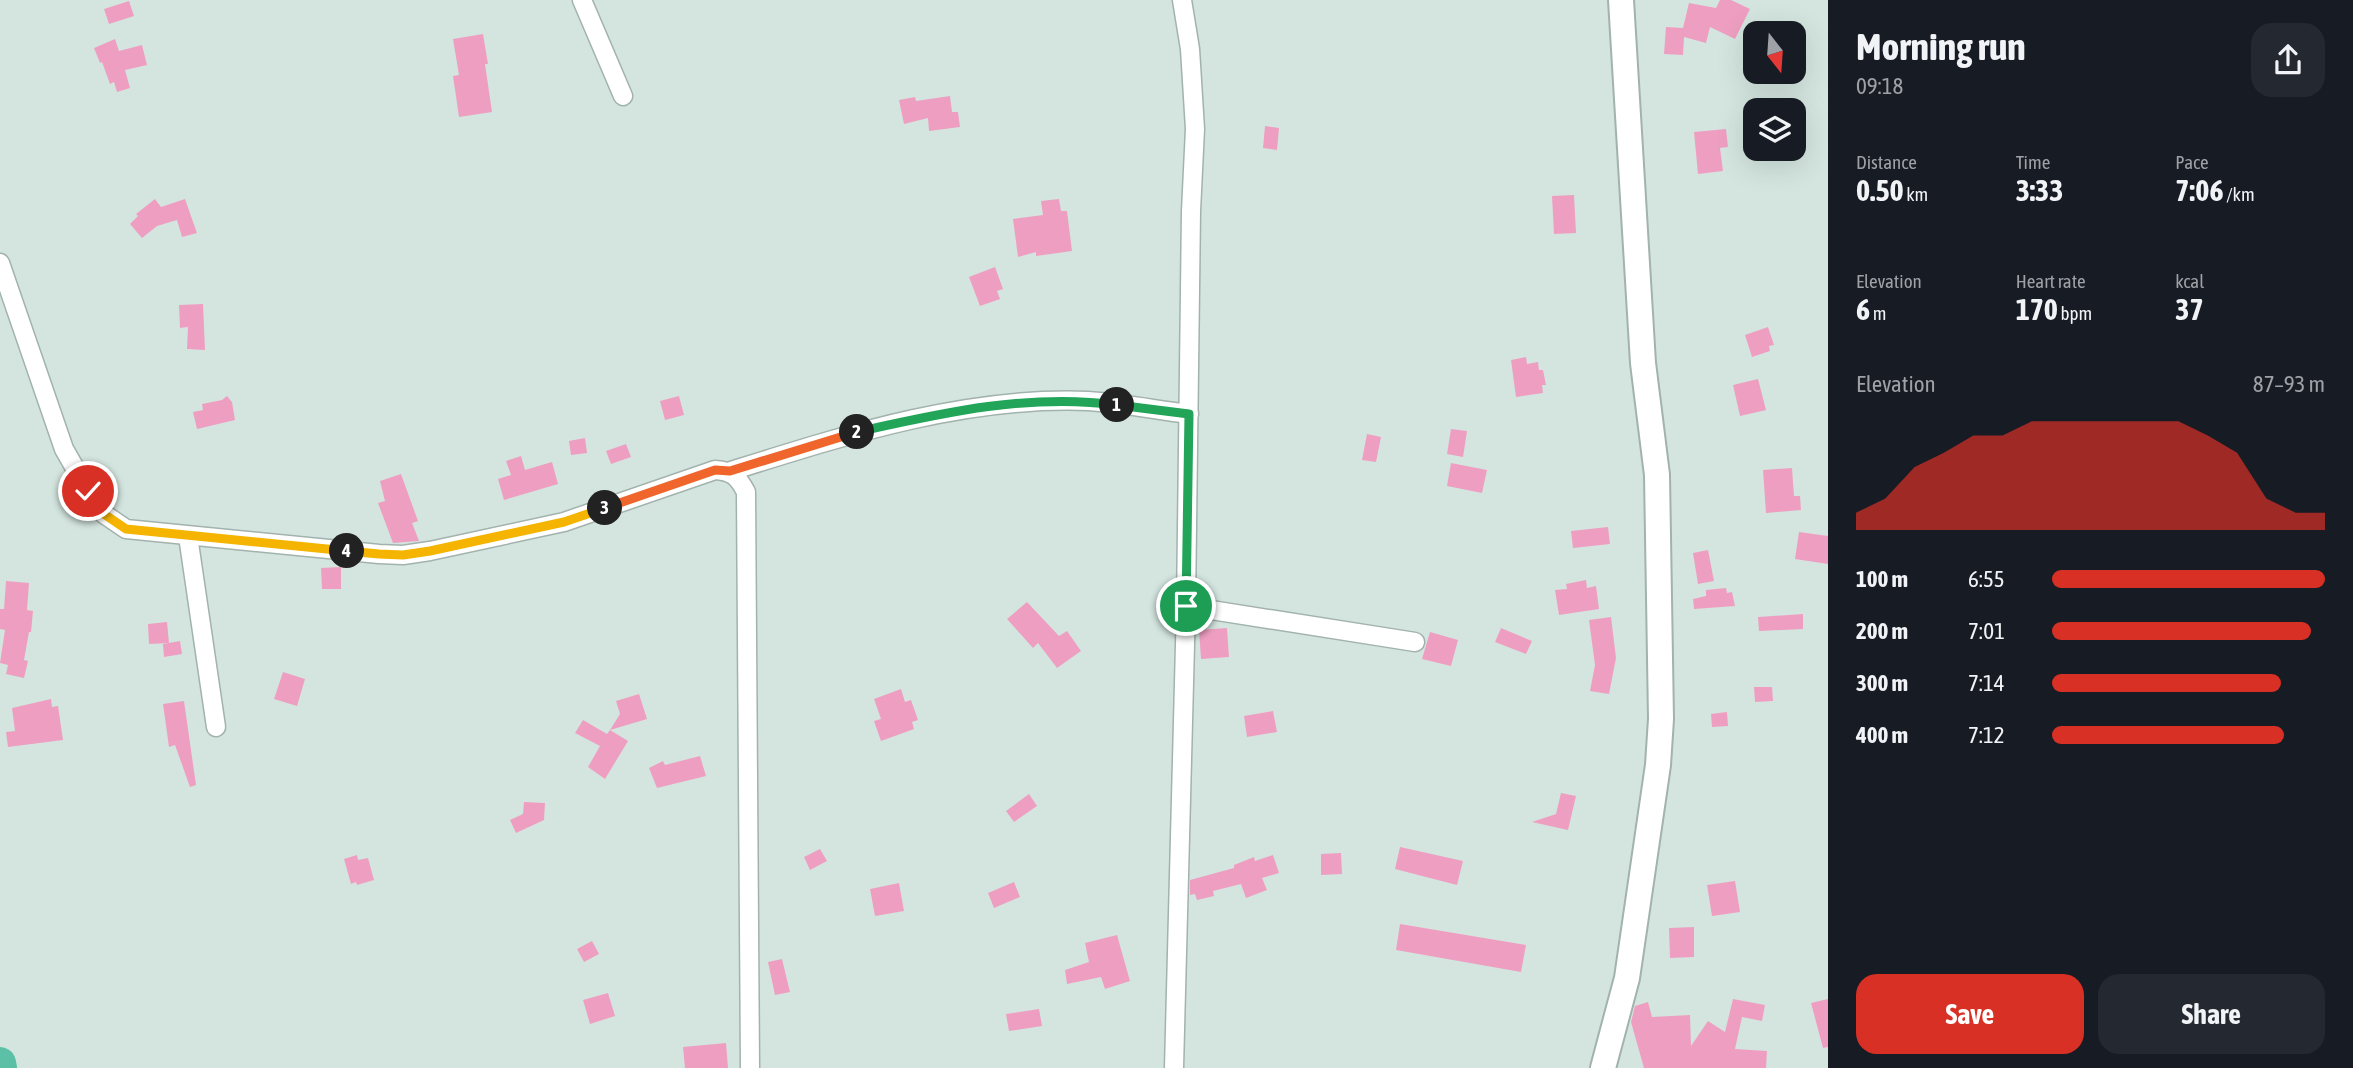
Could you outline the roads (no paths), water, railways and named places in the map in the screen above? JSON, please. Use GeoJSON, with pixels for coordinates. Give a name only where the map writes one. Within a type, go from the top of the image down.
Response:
{"type":"FeatureCollection","features":[{"type":"Feature","properties":{"kind":"street"},"geometry":{"type":"LineString","coordinates":[[582,0],[623,96]]}},
{"type":"Feature","properties":{"kind":"street"},"geometry":{"type":"LineString","coordinates":[[1174,1068],[1186,606],[1191,211],[1195,129],[1190,49],[1182,0]]}},
{"type":"Feature","properties":{"kind":"street"},"geometry":{"type":"LineString","coordinates":[[1603,1068],[1627,978],[1658,765],[1661,719],[1657,475],[1643,363],[1621,0]]}},
{"type":"Feature","properties":{"kind":"street"},"geometry":{"type":"LineString","coordinates":[[0,263],[64,449],[104,514],[126,529],[403,555],[564,522],[715,470],[730,471],[847,435],[960,410],[1035,402],[1090,401],[1189,414]]}},
{"type":"Feature","properties":{"kind":"street"},"geometry":{"type":"LineString","coordinates":[[730,471],[739,479],[746,492],[750,1068]]}},
{"type":"Feature","properties":{"kind":"street"},"geometry":{"type":"LineString","coordinates":[[188,536],[216,727]]}},
{"type":"Feature","properties":{"kind":"street"},"geometry":{"type":"LineString","coordinates":[[1186,606],[1415,642]]}},
{"type":"Feature","properties":{"kind":"waterway"},"geometry":{"type":"LineString","coordinates":[[0,1063],[1,1068]]}}]}
